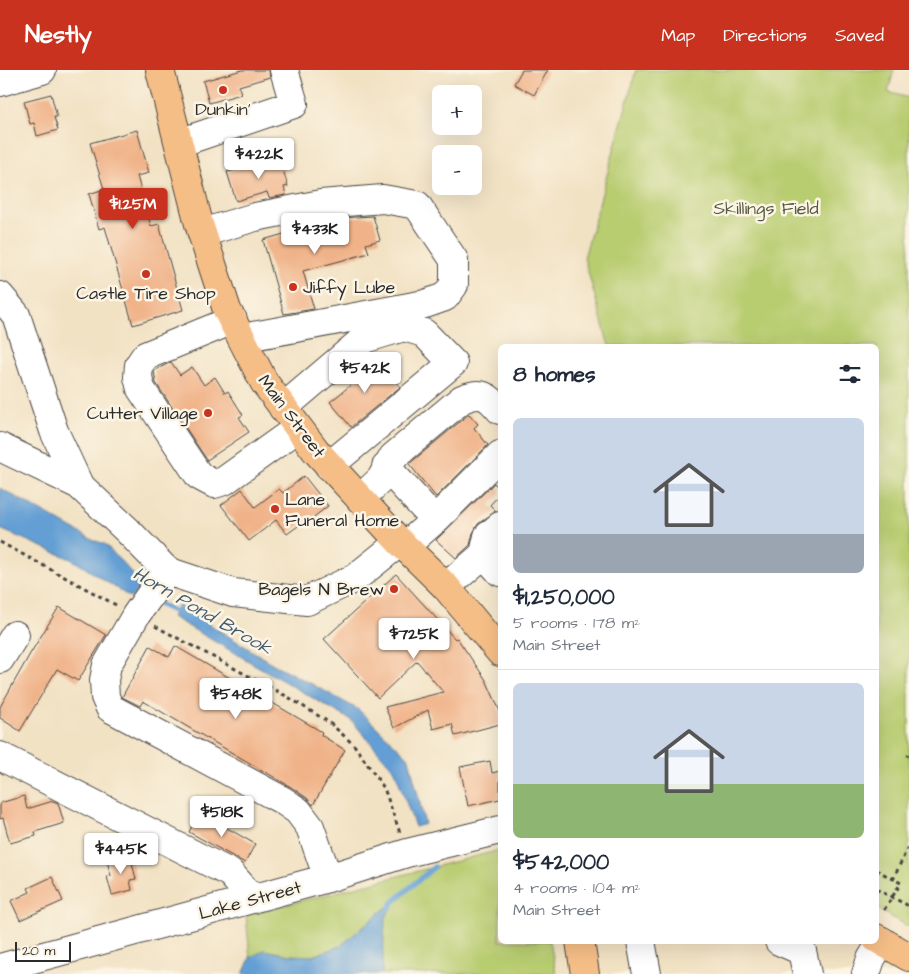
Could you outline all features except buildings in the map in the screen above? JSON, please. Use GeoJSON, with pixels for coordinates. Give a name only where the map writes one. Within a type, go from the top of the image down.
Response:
{"type":"FeatureCollection","features":[{"type":"Feature","properties":{"kind":"main road","name":"Main Street"},"geometry":{"type":"LineString","coordinates":[[160,70],[202,233],[228,310],[264,382],[329,466],[402,545],[446,587],[498,648]]}},
{"type":"Feature","properties":{"kind":"main road"},"geometry":{"type":"LineString","coordinates":[[880,930],[909,957]]}},
{"type":"Feature","properties":{"kind":"main road"},"geometry":{"type":"LineString","coordinates":[[580,944],[585,974]]}},
{"type":"Feature","properties":{"kind":"street"},"geometry":{"type":"LineString","coordinates":[[0,82],[42,70]]}},
{"type":"Feature","properties":{"kind":"street"},"geometry":{"type":"LineString","coordinates":[[179,143],[294,104],[284,70]]}},
{"type":"Feature","properties":{"kind":"street"},"geometry":{"type":"LineString","coordinates":[[202,233],[255,217],[321,204],[383,199],[416,205],[454,260],[454,285],[445,297],[416,306],[237,329],[145,356],[139,365],[138,377],[141,389],[151,406],[199,476],[214,484],[224,481],[291,418],[364,340],[404,327],[424,333],[453,363],[329,466]]}},
{"type":"Feature","properties":{"kind":"street"},"geometry":{"type":"LineString","coordinates":[[0,296],[16,315],[54,431],[79,485]]}},
{"type":"Feature","properties":{"kind":"street"},"geometry":{"type":"LineString","coordinates":[[360,499],[381,479],[393,457],[462,399],[481,394],[490,399],[498,408]]}},
{"type":"Feature","properties":{"kind":"street"},"geometry":{"type":"LineString","coordinates":[[0,446],[79,485],[127,530],[149,596],[107,665],[104,680],[105,697],[110,708],[282,800],[298,811],[310,827],[328,878]]}},
{"type":"Feature","properties":{"kind":"street"},"geometry":{"type":"LineString","coordinates":[[149,596],[234,593],[307,601],[355,578],[402,545],[435,520],[498,457]]}},
{"type":"Feature","properties":{"kind":"street"},"geometry":{"type":"LineString","coordinates":[[386,468],[435,520]]}},
{"type":"Feature","properties":{"kind":"street"},"geometry":{"type":"LineString","coordinates":[[446,587],[492,563],[488,536],[498,528]]}},
{"type":"Feature","properties":{"kind":"street"},"geometry":{"type":"LineString","coordinates":[[0,659],[16,635]]}},
{"type":"Feature","properties":{"kind":"street"},"geometry":{"type":"LineString","coordinates":[[0,756],[230,873],[253,899]]}},
{"type":"Feature","properties":{"kind":"street","name":"Lake Street"},"geometry":{"type":"LineString","coordinates":[[0,968],[328,878],[407,853],[498,830]]}},
{"type":"Feature","properties":{"kind":"street"},"geometry":{"type":"LineString","coordinates":[[642,944],[647,974]]}},
{"type":"Feature","properties":{"kind":"street"},"geometry":{"type":"LineString","coordinates":[[785,944],[802,951],[806,974]]}},
{"type":"Feature","properties":{"kind":"street"},"geometry":{"type":"LineString","coordinates":[[866,974],[876,944]]}},
{"type":"Feature","properties":{"kind":"path"},"geometry":{"type":"LineString","coordinates":[[0,542],[149,596],[288,697],[330,723],[354,745],[384,788],[407,853]]}},
{"type":"Feature","properties":{"kind":"path"},"geometry":{"type":"LineString","coordinates":[[894,880],[909,844]]}},
{"type":"Feature","properties":{"kind":"path"},"geometry":{"type":"LineString","coordinates":[[879,872],[901,883],[892,897],[880,930]]}},
{"type":"Feature","properties":{"kind":"path"},"geometry":{"type":"LineString","coordinates":[[879,890],[909,906]]}},
{"type":"Feature","properties":{"kind":"green space","name":"Skillings Field"},"geometry":{"type":"Polygon","coordinates":[[[636,70],[894,70],[888,92],[909,98],[909,927],[879,910],[879,344],[608,344],[584,258],[636,70]]]}},
{"type":"Feature","properties":{"kind":"green space"},"geometry":{"type":"Polygon","coordinates":[[[498,851],[498,944],[551,944],[556,974],[382,974],[385,920],[392,903],[340,946],[312,956],[290,955],[264,950],[250,958],[246,915],[498,851]]]}},
{"type":"Feature","properties":{"kind":"water","name":"Horn Pond Brook"},"geometry":{"type":"Polygon","coordinates":[[[0,488],[93,540],[105,544],[143,585],[131,598],[73,560],[0,529],[0,488]]]}},
{"type":"Feature","properties":{"kind":"water","name":"Horn Pond Brook"},"geometry":{"type":"Polygon","coordinates":[[[178,605],[275,665],[359,710],[409,758],[425,824],[415,827],[395,771],[351,720],[172,617],[178,605]]]}},
{"type":"Feature","properties":{"kind":"water"},"geometry":{"type":"Polygon","coordinates":[[[393,902],[385,920],[382,974],[243,974],[250,958],[264,950],[290,955],[312,956],[340,946],[393,902]]]}},
{"type":"Feature","properties":{"kind":"waterway","name":"Horn Pond Brook"},"geometry":{"type":"LineString","coordinates":[[155,602],[180,614]]}},
{"type":"Feature","properties":{"kind":"waterway","name":"Horn Pond Brook"},"geometry":{"type":"LineString","coordinates":[[390,908],[393,902],[434,867]]}},
{"type":"Feature","properties":{"kind":"place","name":"Dunkin'"},"geometry":{"type":"Point","coordinates":[223,90]}},
{"type":"Feature","properties":{"kind":"place","name":"Castle Tire Shop"},"geometry":{"type":"Point","coordinates":[146,274]}},
{"type":"Feature","properties":{"kind":"place","name":"Jiffy Lube"},"geometry":{"type":"Point","coordinates":[293,287]}},
{"type":"Feature","properties":{"kind":"place","name":"Cutter Village"},"geometry":{"type":"Point","coordinates":[208,413]}},
{"type":"Feature","properties":{"kind":"place","name":"Lane Funeral Home"},"geometry":{"type":"Point","coordinates":[275,509]}},
{"type":"Feature","properties":{"kind":"place","name":"Bagels N Brew"},"geometry":{"type":"Point","coordinates":[394,589]}}]}
